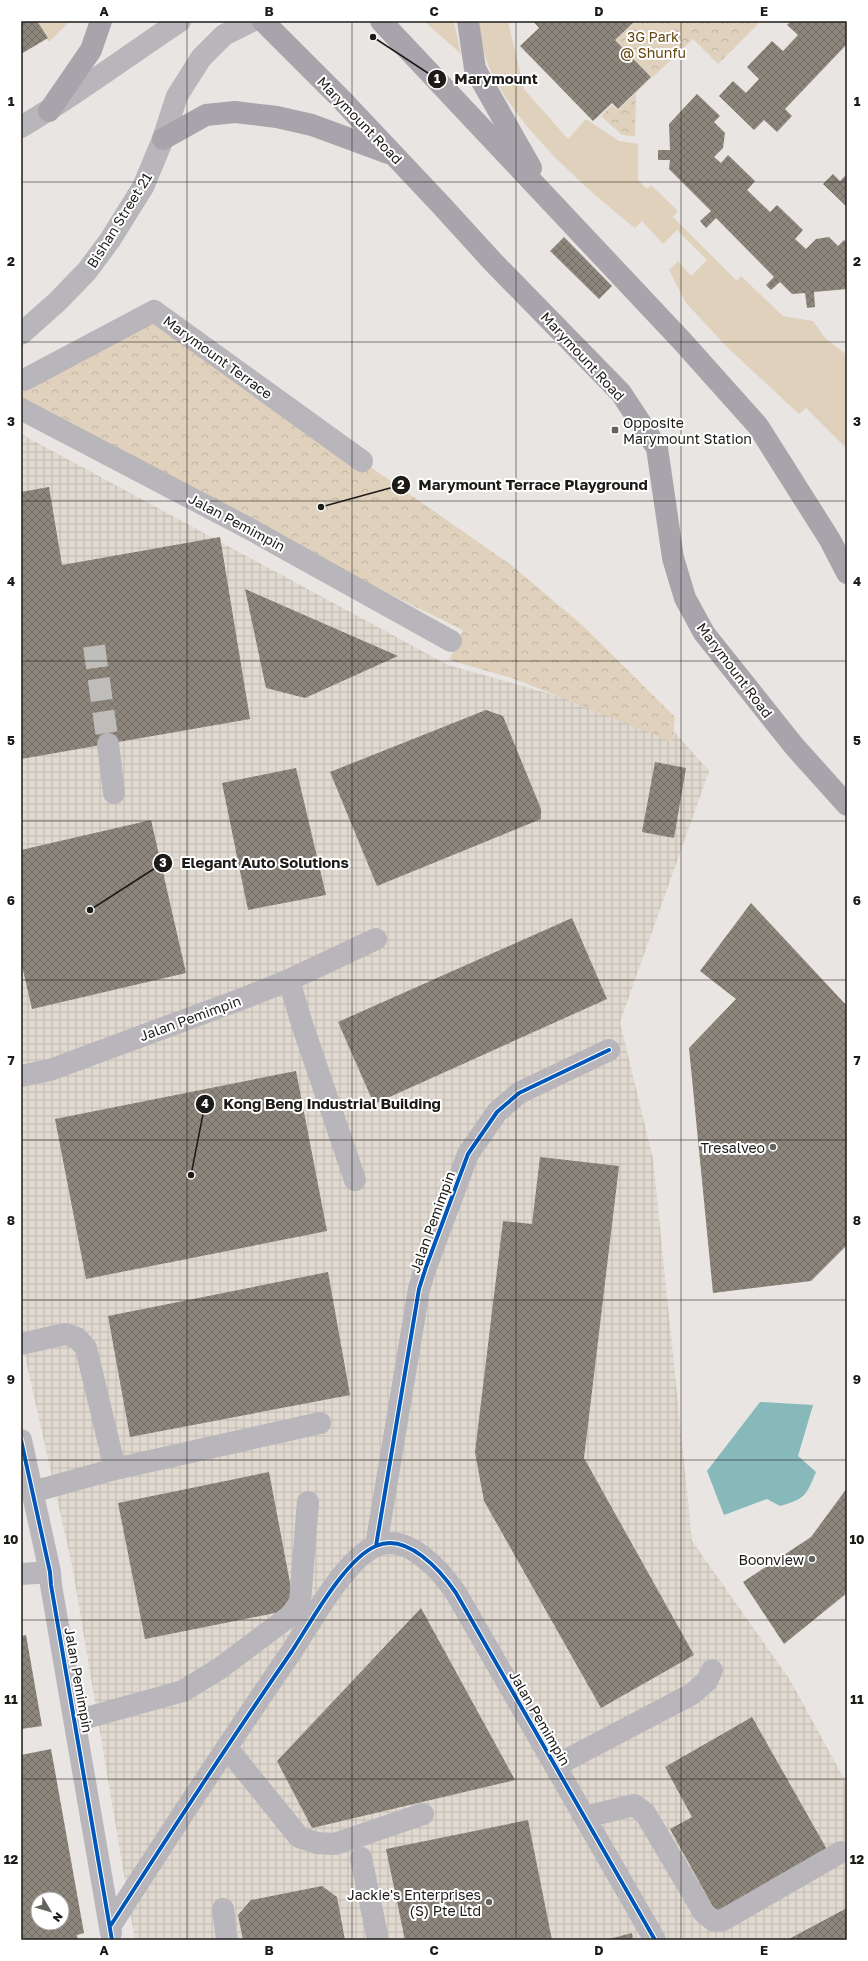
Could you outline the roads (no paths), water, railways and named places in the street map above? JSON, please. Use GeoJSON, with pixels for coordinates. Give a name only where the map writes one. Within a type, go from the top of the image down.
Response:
{"type":"FeatureCollection","features":[{"type":"Feature","properties":{"kind":"main road"},"geometry":{"type":"LineString","coordinates":[[49,110],[91,50],[101,21]]}},
{"type":"Feature","properties":{"kind":"main road","name":"Marymount Road"},"geometry":{"type":"LineString","coordinates":[[263,21],[279,35],[493,262],[621,393],[657,448],[673,558],[685,598],[704,633],[794,746],[847,805]]}},
{"type":"Feature","properties":{"kind":"main road"},"geometry":{"type":"LineString","coordinates":[[381,21],[682,341],[758,426],[830,540],[847,573]]}},
{"type":"Feature","properties":{"kind":"main road"},"geometry":{"type":"LineString","coordinates":[[468,21],[475,69],[549,199]]}},
{"type":"Feature","properties":{"kind":"main road"},"geometry":{"type":"LineString","coordinates":[[163,139],[206,115],[235,112],[277,117],[312,125],[394,156]]}},
{"type":"Feature","properties":{"kind":"street"},"geometry":{"type":"LineString","coordinates":[[21,127],[49,110],[180,21]]}},
{"type":"Feature","properties":{"kind":"street","name":"Bishan Street 21"},"geometry":{"type":"LineString","coordinates":[[21,334],[58,301],[88,271],[110,240],[143,187],[163,139],[177,96],[201,58],[224,35],[252,21]]}},
{"type":"Feature","properties":{"kind":"street","name":"Marymount Terrace"},"geometry":{"type":"LineString","coordinates":[[24,380],[154,311],[362,461]]}},
{"type":"Feature","properties":{"kind":"street","name":"Jalan Pemimpin"},"geometry":{"type":"LineString","coordinates":[[21,409],[267,538],[451,641]]}},
{"type":"Feature","properties":{"kind":"street"},"geometry":{"type":"LineString","coordinates":[[108,744],[114,793]]}},
{"type":"Feature","properties":{"kind":"street","name":"Jalan Pemimpin"},"geometry":{"type":"LineString","coordinates":[[21,1076],[50,1070],[289,980],[376,939]]}},
{"type":"Feature","properties":{"kind":"street"},"geometry":{"type":"LineString","coordinates":[[289,980],[302,1024],[355,1180]]}},
{"type":"Feature","properties":{"kind":"street","name":"Jalan Pemimpin"},"geometry":{"type":"LineString","coordinates":[[376,1546],[420,1290],[426,1267],[468,1154],[497,1112],[512,1098],[609,1050]]}},
{"type":"Feature","properties":{"kind":"street"},"geometry":{"type":"LineString","coordinates":[[21,1344],[65,1334],[77,1338],[86,1348],[115,1469]]}},
{"type":"Feature","properties":{"kind":"street"},"geometry":{"type":"LineString","coordinates":[[32,1492],[115,1469],[320,1424]]}},
{"type":"Feature","properties":{"kind":"street","name":"Jalan Pemimpin"},"geometry":{"type":"LineString","coordinates":[[21,1440],[50,1572],[111,1933]]}},
{"type":"Feature","properties":{"kind":"street"},"geometry":{"type":"LineString","coordinates":[[75,1721],[183,1691],[219,1669],[291,1615],[300,1602],[308,1502]]}},
{"type":"Feature","properties":{"kind":"street","name":"Jalan Pemimpin"},"geometry":{"type":"LineString","coordinates":[[111,1933],[227,1748],[338,1582],[350,1567],[376,1546],[387,1543],[396,1544],[412,1550],[426,1558],[444,1576],[456,1593],[655,1940]]}},
{"type":"Feature","properties":{"kind":"street"},"geometry":{"type":"LineString","coordinates":[[21,1574],[50,1572]]}},
{"type":"Feature","properties":{"kind":"street"},"geometry":{"type":"LineString","coordinates":[[555,1766],[692,1694],[708,1681],[712,1670]]}},
{"type":"Feature","properties":{"kind":"street"},"geometry":{"type":"LineString","coordinates":[[227,1748],[299,1837],[317,1843],[335,1844],[423,1814]]}},
{"type":"Feature","properties":{"kind":"street"},"geometry":{"type":"LineString","coordinates":[[585,1817],[634,1805],[641,1808],[704,1912],[714,1921],[722,1920],[842,1852]]}},
{"type":"Feature","properties":{"kind":"street"},"geometry":{"type":"LineString","coordinates":[[361,1858],[378,1940]]}},
{"type":"Feature","properties":{"kind":"street"},"geometry":{"type":"LineString","coordinates":[[223,1909],[227,1940]]}},
{"type":"Feature","properties":{"kind":"water"},"geometry":{"type":"Polygon","coordinates":[[[760,1402],[813,1405],[798,1456],[816,1472],[807,1491],[795,1501],[780,1506],[767,1499],[724,1515],[707,1471],[760,1402]]]}},
{"type":"Feature","properties":{"kind":"tunnel"},"geometry":{"type":"LineString","coordinates":[[94,646],[108,744]]}},
{"type":"Feature","properties":{"kind":"place","name":"Marymount"},"geometry":{"type":"Point","coordinates":[373,37]}},
{"type":"Feature","properties":{"kind":"place","name":"Opposite Marymount Station"},"geometry":{"type":"Point","coordinates":[615,430]}},
{"type":"Feature","properties":{"kind":"place","name":"Marymount Terrace Playground"},"geometry":{"type":"Point","coordinates":[321,507]}},
{"type":"Feature","properties":{"kind":"place","name":"Elegant Auto Solutions"},"geometry":{"type":"Point","coordinates":[90,910]}},
{"type":"Feature","properties":{"kind":"place","name":"Tresalveo"},"geometry":{"type":"Point","coordinates":[773,1147]}},
{"type":"Feature","properties":{"kind":"place","name":"Kong Beng Industrial Building"},"geometry":{"type":"Point","coordinates":[191,1175]}},
{"type":"Feature","properties":{"kind":"place","name":"Boonview"},"geometry":{"type":"Point","coordinates":[812,1559]}},
{"type":"Feature","properties":{"kind":"place","name":"Jackie's Enterprises (S) Pte Ltd"},"geometry":{"type":"Point","coordinates":[489,1902]}},
{"type":"Feature","properties":{"kind":"park label","name":"3G Park @ Shunfu"},"geometry":{"type":"Point","coordinates":[653,44]}}]}
